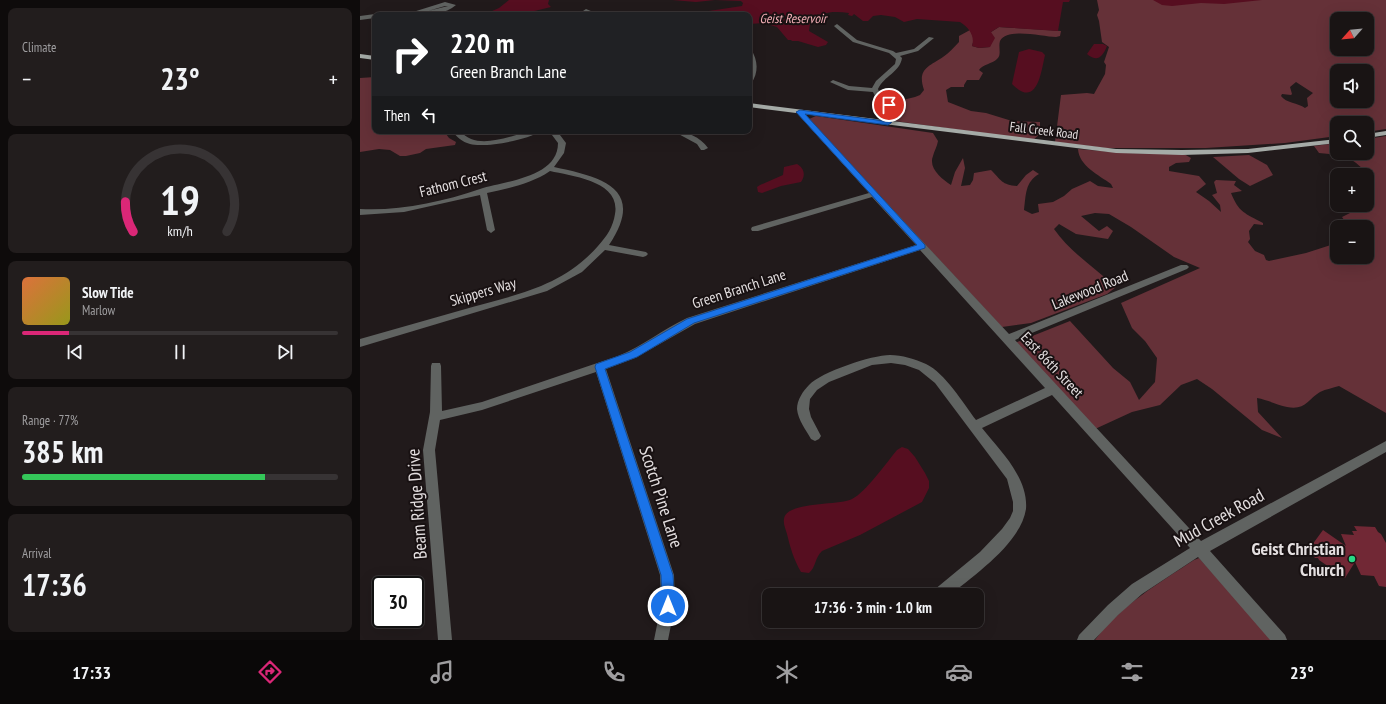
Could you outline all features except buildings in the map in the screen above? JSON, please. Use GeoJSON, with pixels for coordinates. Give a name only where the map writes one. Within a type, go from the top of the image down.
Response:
{"type":"FeatureCollection","features":[{"type":"Feature","properties":{"kind":"main road"},"geometry":{"type":"LineString","coordinates":[[360,56],[372,58]]}},
{"type":"Feature","properties":{"kind":"main road","name":"Fall Creek Road"},"geometry":{"type":"LineString","coordinates":[[752,105],[1065,145],[1135,152],[1230,152],[1330,142]]}},
{"type":"Feature","properties":{"kind":"main road"},"geometry":{"type":"LineString","coordinates":[[1374,135],[1386,133]]}},
{"type":"Feature","properties":{"kind":"street"},"geometry":{"type":"LineString","coordinates":[[418,12],[445,4],[453,6],[447,9],[423,12]]}},
{"type":"Feature","properties":{"kind":"street"},"geometry":{"type":"LineString","coordinates":[[360,18],[372,16]]}},
{"type":"Feature","properties":{"kind":"street"},"geometry":{"type":"LineString","coordinates":[[837,26],[855,41],[891,52],[899,59],[898,65],[878,82],[875,90],[877,95],[892,108],[892,113],[888,123]]}},
{"type":"Feature","properties":{"kind":"street"},"geometry":{"type":"LineString","coordinates":[[896,55],[916,50],[931,38]]}},
{"type":"Feature","properties":{"kind":"street"},"geometry":{"type":"LineString","coordinates":[[752,58],[755,66],[752,72]]}},
{"type":"Feature","properties":{"kind":"street"},"geometry":{"type":"LineString","coordinates":[[833,82],[848,88],[875,90]]}},
{"type":"Feature","properties":{"kind":"street","name":"East 86th Street"},"geometry":{"type":"LineString","coordinates":[[800,112],[1200,549],[1280,640]]}},
{"type":"Feature","properties":{"kind":"street"},"geometry":{"type":"LineString","coordinates":[[458,134],[461,138],[468,141],[487,143],[506,140],[526,134]]}},
{"type":"Feature","properties":{"kind":"street"},"geometry":{"type":"LineString","coordinates":[[548,168],[557,160],[563,149],[562,142],[555,134]]}},
{"type":"Feature","properties":{"kind":"street"},"geometry":{"type":"LineString","coordinates":[[683,134],[700,142],[704,148]]}},
{"type":"Feature","properties":{"kind":"street","name":"Fathom Crest"},"geometry":{"type":"LineString","coordinates":[[360,212],[379,213],[407,210],[523,181],[548,168]]}},
{"type":"Feature","properties":{"kind":"street","name":"Skippers Way"},"geometry":{"type":"LineString","coordinates":[[360,343],[545,288],[580,269],[602,247],[618,223],[620,211],[618,198],[611,190],[602,184],[588,178],[548,168]]}},
{"type":"Feature","properties":{"kind":"street"},"geometry":{"type":"LineString","coordinates":[[483,191],[491,230]]}},
{"type":"Feature","properties":{"kind":"street"},"geometry":{"type":"LineString","coordinates":[[754,229],[874,194]]}},
{"type":"Feature","properties":{"kind":"street","name":"Green Branch Lane"},"geometry":{"type":"LineString","coordinates":[[434,417],[482,406],[600,367],[633,354],[691,321],[922,246]]}},
{"type":"Feature","properties":{"kind":"street"},"geometry":{"type":"LineString","coordinates":[[602,247],[643,254]]}},
{"type":"Feature","properties":{"kind":"street","name":"Lakewood Road"},"geometry":{"type":"LineString","coordinates":[[1007,339],[1184,267]]}},
{"type":"Feature","properties":{"kind":"street"},"geometry":{"type":"LineString","coordinates":[[816,436],[804,414],[805,398],[812,388],[825,379],[866,363],[884,359],[906,361],[925,368],[939,380],[1012,476],[1019,496],[1019,512],[1013,527],[1005,538],[947,588]]}},
{"type":"Feature","properties":{"kind":"street","name":"Beam Ridge Drive"},"geometry":{"type":"LineString","coordinates":[[436,366],[437,386],[429,450],[445,640]]}},
{"type":"Feature","properties":{"kind":"street","name":"Scotch Pine Lane"},"geometry":{"type":"LineString","coordinates":[[600,367],[667,575],[668,606],[661,640]]}},
{"type":"Feature","properties":{"kind":"street"},"geometry":{"type":"LineString","coordinates":[[974,426],[1054,389]]}},
{"type":"Feature","properties":{"kind":"street","name":"Mud Creek Road"},"geometry":{"type":"LineString","coordinates":[[1084,640],[1113,610],[1137,589],[1200,549],[1386,446]]}},
{"type":"Feature","properties":{"kind":"shaded area"},"geometry":{"type":"Polygon","coordinates":[[[1097,0],[1386,0],[1386,129],[1374,131],[1374,116],[1330,116],[1330,137],[1285,143],[1206,148],[1105,148],[1055,142],[1061,95],[1087,93],[1094,94],[1105,74],[1106,65],[1104,62],[1109,47],[1102,42],[1097,15],[1099,10],[1097,0]],[[1296,82],[1290,87],[1291,95],[1282,94],[1281,96],[1289,102],[1305,108],[1308,106],[1307,98],[1313,93],[1296,82]]]}},
{"type":"Feature","properties":{"kind":"shaded area"},"geometry":{"type":"Polygon","coordinates":[[[999,27],[1061,31],[1060,36],[1056,37],[1010,34],[1004,37],[1000,41],[1000,53],[995,61],[983,66],[979,70],[983,73],[979,80],[967,80],[964,87],[951,87],[946,90],[948,102],[971,111],[986,113],[1012,121],[1040,122],[1040,134],[1033,140],[895,121],[894,109],[890,103],[920,95],[924,90],[922,77],[925,69],[951,50],[959,42],[959,36],[970,30],[974,39],[972,46],[979,48],[990,47],[991,32],[999,27]]]}},
{"type":"Feature","properties":{"kind":"shaded area"},"geometry":{"type":"Polygon","coordinates":[[[372,77],[372,134],[446,134],[449,138],[456,142],[455,145],[426,149],[420,153],[406,156],[400,156],[390,150],[379,149],[360,152],[360,78],[372,77]]]}},
{"type":"Feature","properties":{"kind":"shaded area"},"geometry":{"type":"Polygon","coordinates":[[[816,116],[933,133],[938,141],[932,160],[932,165],[937,173],[951,185],[955,172],[963,158],[965,168],[961,186],[970,185],[973,180],[974,173],[991,170],[1005,183],[1017,186],[1026,175],[1033,170],[1039,174],[1034,177],[1027,189],[1024,210],[1032,214],[1039,212],[1038,204],[1053,202],[1064,196],[1072,189],[1090,181],[1098,186],[1113,188],[1111,184],[1090,170],[1079,155],[1078,149],[1125,153],[1184,154],[1191,158],[1189,162],[1176,163],[1169,167],[1169,171],[1199,176],[1206,184],[1196,192],[1221,212],[1220,205],[1212,195],[1217,193],[1214,182],[1216,180],[1236,181],[1234,185],[1242,191],[1231,193],[1237,205],[1243,212],[1263,223],[1263,225],[1254,224],[1249,231],[1250,239],[1248,242],[1255,251],[1264,255],[1266,260],[1269,261],[1306,253],[1330,245],[1330,264],[1374,264],[1374,220],[1344,220],[1342,217],[1352,212],[1374,212],[1374,168],[1362,168],[1351,160],[1374,160],[1374,138],[1386,136],[1386,413],[1339,386],[1320,392],[1306,404],[1293,408],[1257,398],[1258,412],[1282,438],[1262,430],[1212,389],[1197,379],[1181,385],[1160,405],[1132,412],[1095,429],[1015,343],[1070,321],[1113,368],[1130,382],[1139,400],[1155,382],[1157,358],[1145,341],[1132,328],[1121,303],[1200,268],[1174,257],[1131,227],[1109,214],[1095,213],[1081,216],[1099,231],[1107,226],[1113,231],[1108,239],[1076,234],[1059,224],[1054,229],[1067,245],[1116,287],[1107,294],[1031,323],[1002,327],[809,119],[816,116]]]}},
{"type":"Feature","properties":{"kind":"shaded area"},"geometry":{"type":"Polygon","coordinates":[[[1330,144],[1330,154],[1319,153],[1314,146],[1330,144]]]}},
{"type":"Feature","properties":{"kind":"shaded area"},"geometry":{"type":"Polygon","coordinates":[[[1249,155],[1267,165],[1273,175],[1250,186],[1239,179],[1213,157],[1249,155]]]}},
{"type":"Feature","properties":{"kind":"shaded area"},"geometry":{"type":"Polygon","coordinates":[[[1199,558],[1272,640],[1095,640],[1116,616],[1128,606],[1167,577],[1199,558]]]}},
{"type":"Feature","properties":{"kind":"water"},"geometry":{"type":"Polygon","coordinates":[[[509,0],[549,0],[548,4],[551,7],[530,12],[490,12],[499,8],[509,0]]]}},
{"type":"Feature","properties":{"kind":"water"},"geometry":{"type":"Polygon","coordinates":[[[672,0],[715,0],[696,2],[672,0]]]}},
{"type":"Feature","properties":{"kind":"water","name":"Geist Reservoir"},"geometry":{"type":"Polygon","coordinates":[[[715,0],[1070,0],[1069,2],[1063,2],[1058,31],[999,27],[991,32],[995,38],[990,47],[979,48],[972,46],[973,39],[971,33],[967,27],[960,22],[917,19],[904,22],[895,17],[881,15],[873,16],[868,21],[863,21],[854,14],[852,16],[848,15],[849,13],[828,13],[819,16],[810,23],[809,31],[828,42],[826,45],[818,47],[798,41],[788,40],[777,27],[764,23],[752,24],[752,12],[702,12],[742,6],[743,3],[741,1],[715,0]]]}},
{"type":"Feature","properties":{"kind":"water"},"geometry":{"type":"Polygon","coordinates":[[[1153,0],[1262,0],[1224,4],[1201,3],[1172,6],[1162,5],[1153,0]]]}},
{"type":"Feature","properties":{"kind":"water"},"geometry":{"type":"Polygon","coordinates":[[[1094,44],[1103,44],[1107,46],[1104,53],[1097,58],[1091,57],[1087,54],[1094,44]]]}},
{"type":"Feature","properties":{"kind":"water"},"geometry":{"type":"Polygon","coordinates":[[[1029,49],[1042,52],[1045,55],[1042,71],[1036,86],[1032,91],[1027,93],[1020,91],[1012,84],[1019,52],[1029,49]]]}},
{"type":"Feature","properties":{"kind":"water"},"geometry":{"type":"Polygon","coordinates":[[[797,164],[804,172],[801,182],[781,186],[762,193],[758,192],[757,187],[783,175],[784,167],[797,164]]]}},
{"type":"Feature","properties":{"kind":"water"},"geometry":{"type":"Polygon","coordinates":[[[902,447],[908,449],[915,457],[929,481],[929,488],[922,502],[860,535],[822,551],[809,573],[801,572],[792,553],[784,525],[784,519],[787,513],[794,509],[803,507],[836,503],[852,499],[876,477],[897,450],[902,447]]]}},
{"type":"Feature","properties":{"kind":"place","name":"Geist Christian Church"},"geometry":{"type":"Point","coordinates":[1352,559]}},
{"type":"Feature","properties":{"kind":"route"},"geometry":{"type":"LineString","coordinates":[[668,606],[669,592],[667,575],[600,367],[640,351],[676,328],[691,321],[922,246],[800,112],[888,123],[893,111],[889,105]]}}]}
